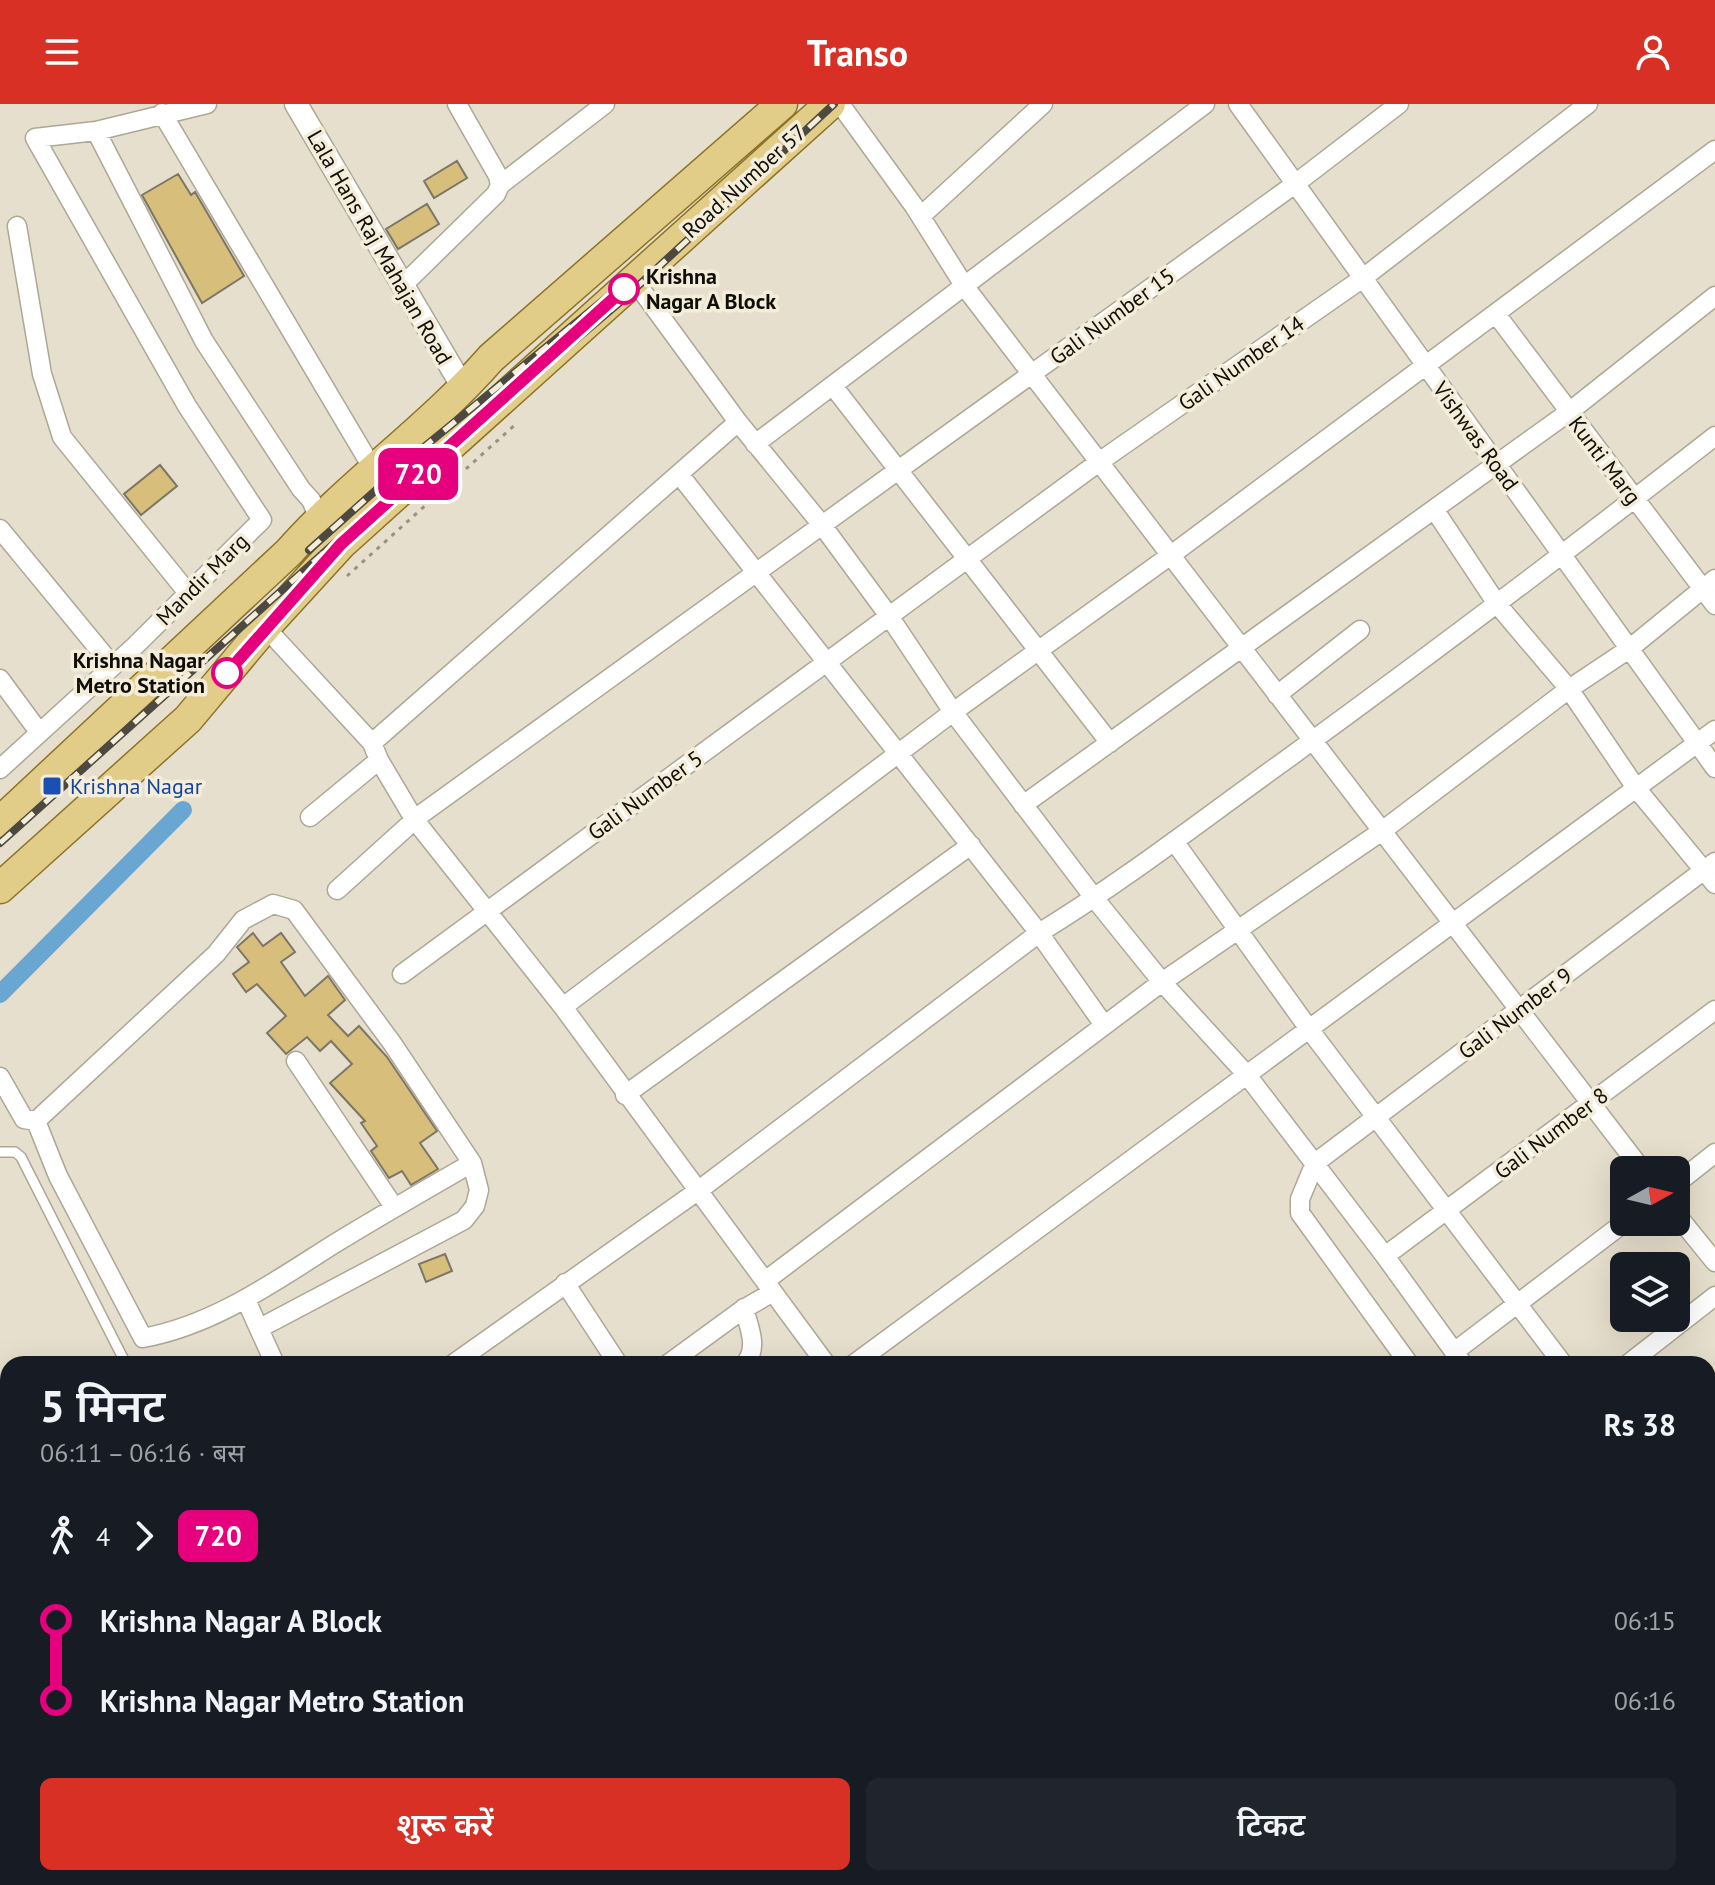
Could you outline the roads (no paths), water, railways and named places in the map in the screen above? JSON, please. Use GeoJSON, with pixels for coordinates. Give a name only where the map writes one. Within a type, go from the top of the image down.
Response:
{"type":"FeatureCollection","features":[{"type":"Feature","properties":{"kind":"main road","name":"Road Number 57"},"geometry":{"type":"LineString","coordinates":[[0,822],[289,552],[319,518],[464,389],[491,358],[782,104]]}},
{"type":"Feature","properties":{"kind":"main road","name":"Road Number 57"},"geometry":{"type":"LineString","coordinates":[[0,888],[188,719],[265,627],[341,544],[830,104]]}},
{"type":"Feature","properties":{"kind":"street"},"geometry":{"type":"LineString","coordinates":[[207,104],[96,131],[204,341],[311,500],[319,518]]}},
{"type":"Feature","properties":{"kind":"street","name":"Lala Hans Raj Mahajan Road"},"geometry":{"type":"LineString","coordinates":[[296,104],[464,389]]}},
{"type":"Feature","properties":{"kind":"street"},"geometry":{"type":"LineString","coordinates":[[457,104],[498,176],[500,185]]}},
{"type":"Feature","properties":{"kind":"street"},"geometry":{"type":"LineString","coordinates":[[403,285],[496,194],[500,185],[605,104]]}},
{"type":"Feature","properties":{"kind":"street"},"geometry":{"type":"LineString","coordinates":[[840,104],[918,211],[965,287],[1631,1156]]}},
{"type":"Feature","properties":{"kind":"street"},"geometry":{"type":"LineString","coordinates":[[918,211],[1043,104]]}},
{"type":"Feature","properties":{"kind":"street"},"geometry":{"type":"LineString","coordinates":[[755,444],[1205,104]]}},
{"type":"Feature","properties":{"kind":"street","name":"Vishwas Road"},"geometry":{"type":"LineString","coordinates":[[1238,104],[1715,768]]}},
{"type":"Feature","properties":{"kind":"street","name":"Gali Number 15"},"geometry":{"type":"LineString","coordinates":[[337,890],[414,819],[1295,184],[1399,104]]}},
{"type":"Feature","properties":{"kind":"street","name":"Gali Number 14"},"geometry":{"type":"LineString","coordinates":[[889,616],[1099,462],[1363,278],[1588,104]]}},
{"type":"Feature","properties":{"kind":"street"},"geometry":{"type":"LineString","coordinates":[[162,113],[373,469]]}},
{"type":"Feature","properties":{"kind":"street","name":"Mandir Marg"},"geometry":{"type":"LineString","coordinates":[[0,769],[262,520],[187,406],[35,138],[96,131]]}},
{"type":"Feature","properties":{"kind":"street"},"geometry":{"type":"LineString","coordinates":[[563,1007],[953,712],[1171,555],[1715,150]]}},
{"type":"Feature","properties":{"kind":"street"},"geometry":{"type":"LineString","coordinates":[[17,226],[42,374],[62,437],[188,593]]}},
{"type":"Feature","properties":{"kind":"street"},"geometry":{"type":"LineString","coordinates":[[634,280],[738,422],[822,525],[889,616],[953,712],[1023,805],[1162,982],[1247,1075],[1385,1256],[1457,1356]]}},
{"type":"Feature","properties":{"kind":"street"},"geometry":{"type":"LineString","coordinates":[[1023,805],[1569,412],[1715,296]]}},
{"type":"Feature","properties":{"kind":"street","name":"Kunti Marg"},"geometry":{"type":"LineString","coordinates":[[1496,314],[1634,499],[1709,584],[1715,605]]}},
{"type":"Feature","properties":{"kind":"street"},"geometry":{"type":"LineString","coordinates":[[833,386],[1110,743]]}},
{"type":"Feature","properties":{"kind":"street"},"geometry":{"type":"LineString","coordinates":[[310,817],[373,746],[738,422]]}},
{"type":"Feature","properties":{"kind":"street"},"geometry":{"type":"LineString","coordinates":[[464,1356],[699,1190],[1039,933],[1095,899],[1497,604],[1715,436]]}},
{"type":"Feature","properties":{"kind":"street"},"geometry":{"type":"LineString","coordinates":[[679,474],[754,572],[828,660],[1039,933],[1104,1025]]}},
{"type":"Feature","properties":{"kind":"street"},"geometry":{"type":"LineString","coordinates":[[1434,509],[1497,604],[1569,689],[1636,788],[1712,872]]}},
{"type":"Feature","properties":{"kind":"street"},"geometry":{"type":"LineString","coordinates":[[0,529],[112,665]]}},
{"type":"Feature","properties":{"kind":"street"},"geometry":{"type":"LineString","coordinates":[[679,1356],[1104,1025],[1382,831],[1569,689],[1629,649],[1709,584]]}},
{"type":"Feature","properties":{"kind":"street","name":"Gali Number 5"},"geometry":{"type":"LineString","coordinates":[[402,974],[889,616]]}},
{"type":"Feature","properties":{"kind":"street"},"geometry":{"type":"LineString","coordinates":[[265,627],[373,746],[414,819],[563,1007],[820,1356]]}},
{"type":"Feature","properties":{"kind":"street"},"geometry":{"type":"LineString","coordinates":[[1277,695],[1360,630]]}},
{"type":"Feature","properties":{"kind":"street"},"geometry":{"type":"LineString","coordinates":[[0,679],[39,732]]}},
{"type":"Feature","properties":{"kind":"street"},"geometry":{"type":"LineString","coordinates":[[865,1356],[1715,730]]}},
{"type":"Feature","properties":{"kind":"street"},"geometry":{"type":"LineString","coordinates":[[1174,841],[1445,1212],[1557,1356]]}},
{"type":"Feature","properties":{"kind":"street"},"geometry":{"type":"LineString","coordinates":[[625,1095],[971,845]]}},
{"type":"Feature","properties":{"kind":"street","name":"Gali Number 9"},"geometry":{"type":"LineString","coordinates":[[1315,1163],[1519,1010],[1712,872]]}},
{"type":"Feature","properties":{"kind":"street"},"geometry":{"type":"LineString","coordinates":[[36,1121],[216,954],[243,920],[273,904],[287,906],[302,920],[392,1043],[472,1163],[479,1190],[475,1206],[464,1220],[260,1328]]}},
{"type":"Feature","properties":{"kind":"street","name":"Gali Number 8"},"geometry":{"type":"LineString","coordinates":[[1385,1256],[1715,1010]]}},
{"type":"Feature","properties":{"kind":"street"},"geometry":{"type":"LineString","coordinates":[[296,1061],[394,1207]]}},
{"type":"Feature","properties":{"kind":"street"},"geometry":{"type":"LineString","coordinates":[[2,1080],[24,1119],[36,1121]]}},
{"type":"Feature","properties":{"kind":"street"},"geometry":{"type":"LineString","coordinates":[[36,1121],[58,1176],[143,1338],[174,1332],[246,1300],[394,1207],[472,1163]]}},
{"type":"Feature","properties":{"kind":"street"},"geometry":{"type":"LineString","coordinates":[[1690,1173],[1715,1153]]}},
{"type":"Feature","properties":{"kind":"street"},"geometry":{"type":"LineString","coordinates":[[1315,1163],[1300,1199],[1300,1213],[1403,1356]]}},
{"type":"Feature","properties":{"kind":"street"},"geometry":{"type":"LineString","coordinates":[[1690,1231],[1715,1262]]}},
{"type":"Feature","properties":{"kind":"street"},"geometry":{"type":"LineString","coordinates":[[1460,1356],[1518,1303],[1610,1233]]}},
{"type":"Feature","properties":{"kind":"street"},"geometry":{"type":"LineString","coordinates":[[565,1283],[613,1356]]}},
{"type":"Feature","properties":{"kind":"street"},"geometry":{"type":"LineString","coordinates":[[1638,1356],[1715,1296]]}},
{"type":"Feature","properties":{"kind":"street"},"geometry":{"type":"LineString","coordinates":[[246,1300],[272,1356]]}},
{"type":"Feature","properties":{"kind":"street"},"geometry":{"type":"LineString","coordinates":[[744,1308],[753,1345],[751,1356]]}},
{"type":"Feature","properties":{"kind":"lane"},"geometry":{"type":"LineString","coordinates":[[0,1152],[15,1152],[21,1157],[122,1356]]}},
{"type":"Feature","properties":{"kind":"waterway"},"geometry":{"type":"LineString","coordinates":[[0,994],[183,810]]}},
{"type":"Feature","properties":{"kind":"railway"},"geometry":{"type":"LineString","coordinates":[[0,843],[338,540],[625,298],[834,104]]}},
{"type":"Feature","properties":{"kind":"railway"},"geometry":{"type":"LineString","coordinates":[[309,550],[424,447],[611,294]]}},
{"type":"Feature","properties":{"kind":"place","name":"Krishna Nagar A Block"},"geometry":{"type":"Point","coordinates":[624,289]}},
{"type":"Feature","properties":{"kind":"place","name":"Krishna Nagar Metro Station"},"geometry":{"type":"Point","coordinates":[227,673]}},
{"type":"Feature","properties":{"kind":"place","name":"Krishna Nagar"},"geometry":{"type":"Point","coordinates":[52,786]}}]}
